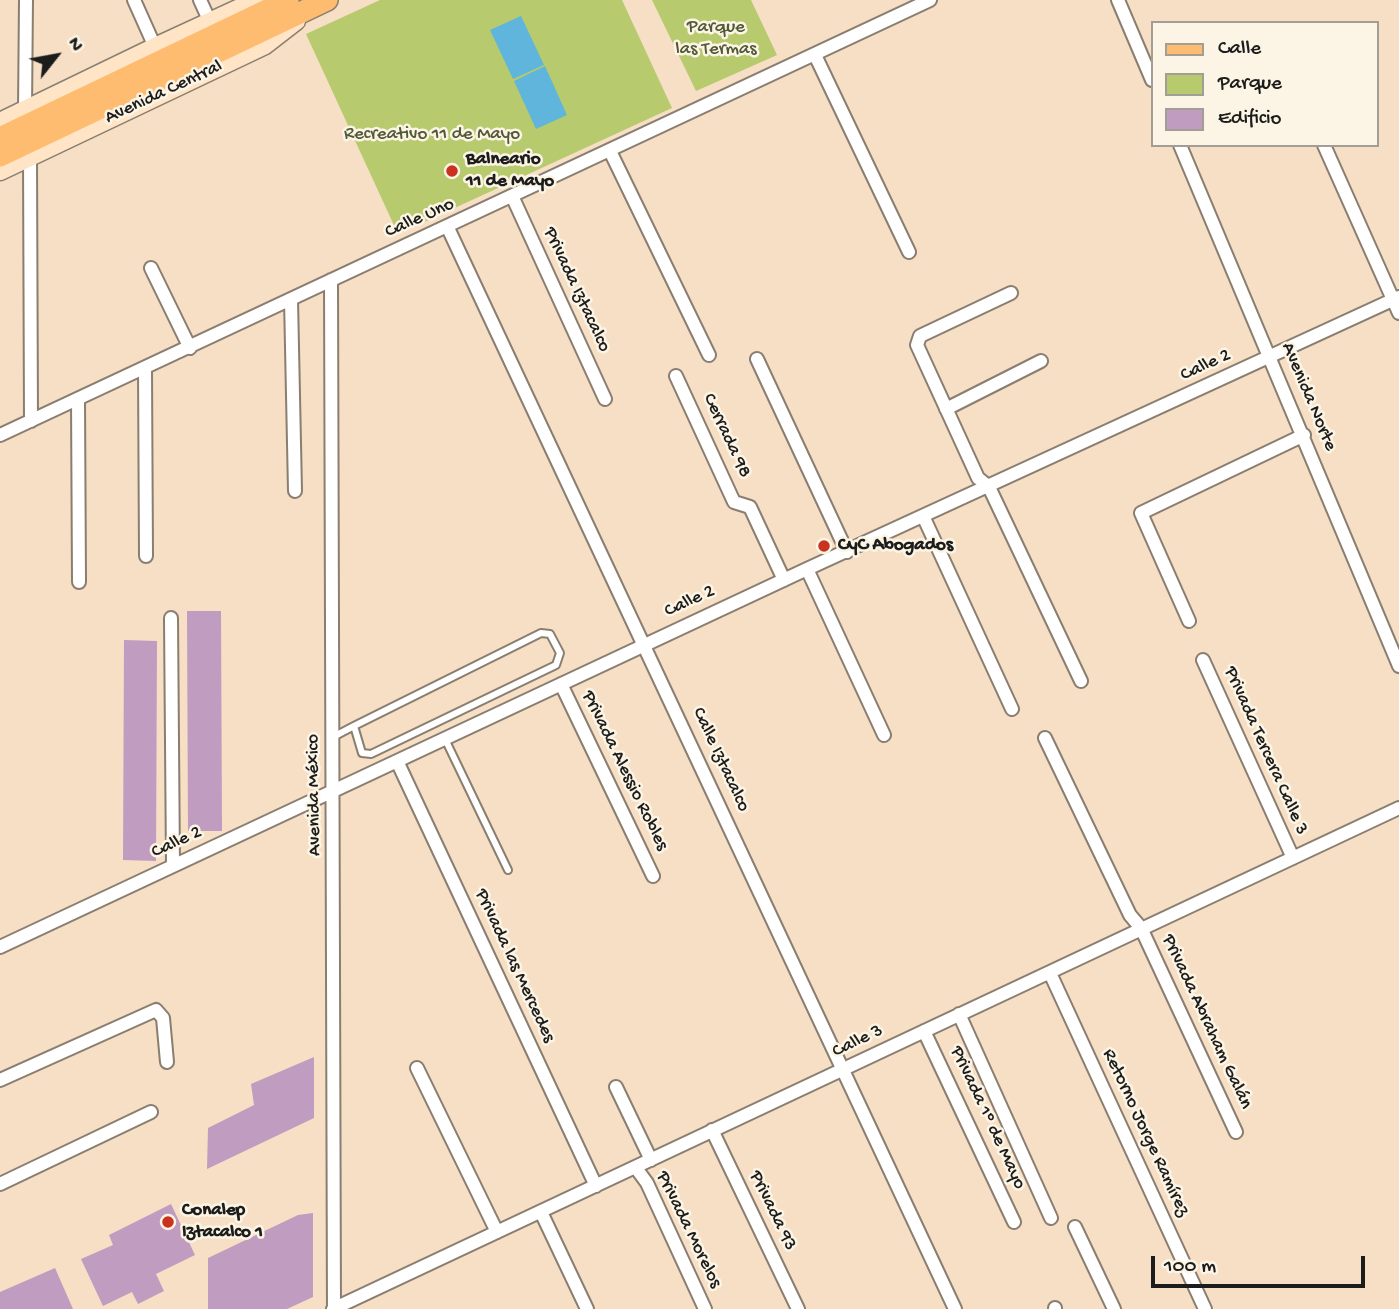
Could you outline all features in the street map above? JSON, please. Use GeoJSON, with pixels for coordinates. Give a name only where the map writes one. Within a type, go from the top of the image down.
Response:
{"type":"FeatureCollection","features":[{"type":"Feature","properties":{"kind":"main road"},"geometry":{"type":"LineString","coordinates":[[0,122],[155,47],[266,0]]}},
{"type":"Feature","properties":{"kind":"main road","name":"Avenida Central"},"geometry":{"type":"LineString","coordinates":[[0,138],[288,0]]}},
{"type":"Feature","properties":{"kind":"main road","name":"Avenida Central"},"geometry":{"type":"LineString","coordinates":[[0,156],[324,1]]}},
{"type":"Feature","properties":{"kind":"main road","name":"Avenida Central"},"geometry":{"type":"LineString","coordinates":[[0,171],[265,45],[324,1]]}},
{"type":"Feature","properties":{"kind":"street"},"geometry":{"type":"LineString","coordinates":[[25,110],[26,0]]}},
{"type":"Feature","properties":{"kind":"street"},"geometry":{"type":"LineString","coordinates":[[134,0],[155,47]]}},
{"type":"Feature","properties":{"kind":"street"},"geometry":{"type":"LineString","coordinates":[[200,0],[210,22]]}},
{"type":"Feature","properties":{"kind":"street","name":"Calle Uno"},"geometry":{"type":"LineString","coordinates":[[0,435],[513,198],[930,0]]}},
{"type":"Feature","properties":{"kind":"street"},"geometry":{"type":"LineString","coordinates":[[1118,0],[1150,75]]}},
{"type":"Feature","properties":{"kind":"street"},"geometry":{"type":"LineString","coordinates":[[815,55],[909,253]]}},
{"type":"Feature","properties":{"kind":"street","name":"Avenida Norte"},"geometry":{"type":"LineString","coordinates":[[1181,147],[1399,666]]}},
{"type":"Feature","properties":{"kind":"street"},"geometry":{"type":"LineString","coordinates":[[1325,147],[1396,298],[1399,313]]}},
{"type":"Feature","properties":{"kind":"street"},"geometry":{"type":"LineString","coordinates":[[610,151],[709,355]]}},
{"type":"Feature","properties":{"kind":"street"},"geometry":{"type":"LineString","coordinates":[[30,156],[31,421]]}},
{"type":"Feature","properties":{"kind":"street","name":"Privada Iztacalco"},"geometry":{"type":"LineString","coordinates":[[513,198],[605,399]]}},
{"type":"Feature","properties":{"kind":"street","name":"Calle Iztacalco"},"geometry":{"type":"LineString","coordinates":[[448,228],[955,1309]]}},
{"type":"Feature","properties":{"kind":"street"},"geometry":{"type":"LineString","coordinates":[[151,268],[190,348]]}},
{"type":"Feature","properties":{"kind":"street","name":"Avenida México"},"geometry":{"type":"LineString","coordinates":[[331,280],[334,1309]]}},
{"type":"Feature","properties":{"kind":"street"},"geometry":{"type":"LineString","coordinates":[[1011,293],[916,340],[978,478],[989,487],[1081,681]]}},
{"type":"Feature","properties":{"kind":"street","name":"Calle 2"},"geometry":{"type":"LineString","coordinates":[[0,947],[807,569],[1396,298]]}},
{"type":"Feature","properties":{"kind":"street"},"geometry":{"type":"LineString","coordinates":[[291,299],[295,491]]}},
{"type":"Feature","properties":{"kind":"street"},"geometry":{"type":"LineString","coordinates":[[757,359],[847,552]]}},
{"type":"Feature","properties":{"kind":"street"},"geometry":{"type":"LineString","coordinates":[[946,409],[1041,361]]}},
{"type":"Feature","properties":{"kind":"street"},"geometry":{"type":"LineString","coordinates":[[145,369],[146,556]]}},
{"type":"Feature","properties":{"kind":"street","name":"Cerrada 98"},"geometry":{"type":"LineString","coordinates":[[676,376],[734,502],[750,507],[784,580]]}},
{"type":"Feature","properties":{"kind":"street"},"geometry":{"type":"LineString","coordinates":[[78,399],[79,582]]}},
{"type":"Feature","properties":{"kind":"street"},"geometry":{"type":"LineString","coordinates":[[1189,621],[1141,513],[1304,435]]}},
{"type":"Feature","properties":{"kind":"street"},"geometry":{"type":"LineString","coordinates":[[924,517],[1012,709]]}},
{"type":"Feature","properties":{"kind":"street"},"geometry":{"type":"LineString","coordinates":[[807,569],[884,735]]}},
{"type":"Feature","properties":{"kind":"street"},"geometry":{"type":"LineString","coordinates":[[171,618],[173,866]]}},
{"type":"Feature","properties":{"kind":"street","name":"Privada Tercera Calle 3"},"geometry":{"type":"LineString","coordinates":[[1203,660],[1293,858]]}},
{"type":"Feature","properties":{"kind":"street","name":"Privada Alessio Robles"},"geometry":{"type":"LineString","coordinates":[[561,684],[653,876]]}},
{"type":"Feature","properties":{"kind":"street","name":"Privada Abraham Galán"},"geometry":{"type":"LineString","coordinates":[[1045,738],[1130,915],[1141,928],[1236,1132]]}},
{"type":"Feature","properties":{"kind":"street","name":"Privada las Mercedes"},"geometry":{"type":"LineString","coordinates":[[397,761],[596,1186]]}},
{"type":"Feature","properties":{"kind":"street","name":"Calle 3"},"geometry":{"type":"LineString","coordinates":[[334,1309],[1399,808]]}},
{"type":"Feature","properties":{"kind":"street","name":"Retorno Jorge Ramírez"},"geometry":{"type":"LineString","coordinates":[[1050,973],[1205,1309]]}},
{"type":"Feature","properties":{"kind":"street"},"geometry":{"type":"LineString","coordinates":[[0,1080],[156,1010],[163,1018],[167,1062]]}},
{"type":"Feature","properties":{"kind":"street"},"geometry":{"type":"LineString","coordinates":[[959,1014],[1051,1218]]}},
{"type":"Feature","properties":{"kind":"street","name":"Privada 1º de Mayo"},"geometry":{"type":"LineString","coordinates":[[924,1031],[1014,1222]]}},
{"type":"Feature","properties":{"kind":"street"},"geometry":{"type":"LineString","coordinates":[[417,1068],[497,1233]]}},
{"type":"Feature","properties":{"kind":"street"},"geometry":{"type":"LineString","coordinates":[[616,1087],[651,1160]]}},
{"type":"Feature","properties":{"kind":"street"},"geometry":{"type":"LineString","coordinates":[[0,1184],[151,1112]]}},
{"type":"Feature","properties":{"kind":"street","name":"Privada 93"},"geometry":{"type":"LineString","coordinates":[[712,1130],[797,1309]]}},
{"type":"Feature","properties":{"kind":"street","name":"Privada Morelos"},"geometry":{"type":"LineString","coordinates":[[636,1168],[647,1183],[705,1309]]}},
{"type":"Feature","properties":{"kind":"street"},"geometry":{"type":"LineString","coordinates":[[541,1212],[587,1309]]}},
{"type":"Feature","properties":{"kind":"street"},"geometry":{"type":"LineString","coordinates":[[1075,1227],[1114,1309]]}},
{"type":"Feature","properties":{"kind":"lane"},"geometry":{"type":"LineString","coordinates":[[333,737],[354,726],[541,633],[550,634],[561,658],[556,665],[371,754],[362,753],[354,726]]}},
{"type":"Feature","properties":{"kind":"lane"},"geometry":{"type":"LineString","coordinates":[[534,675],[543,692]]}},
{"type":"Feature","properties":{"kind":"lane"},"geometry":{"type":"LineString","coordinates":[[444,739],[508,870]]}},
{"type":"Feature","properties":{"kind":"green space","name":"Balneario 11 de Mayo"},"geometry":{"type":"Polygon","coordinates":[[[380,0],[622,0],[672,108],[398,234],[306,34],[380,0]]]}},
{"type":"Feature","properties":{"kind":"green space","name":"Parque las Termas"},"geometry":{"type":"Polygon","coordinates":[[[652,0],[751,0],[777,55],[696,91],[652,0]]]}},
{"type":"Feature","properties":{"kind":"water"},"geometry":{"type":"Polygon","coordinates":[[[521,16],[544,65],[513,79],[490,30],[521,16]]]}},
{"type":"Feature","properties":{"kind":"water"},"geometry":{"type":"Polygon","coordinates":[[[545,66],[567,115],[536,129],[514,81],[545,66]]]}},
{"type":"Feature","properties":{"kind":"building"},"geometry":{"type":"Polygon","coordinates":[[[187,611],[221,611],[222,831],[188,831],[187,611]]]}},
{"type":"Feature","properties":{"kind":"building"},"geometry":{"type":"Polygon","coordinates":[[[124,640],[157,641],[156,861],[123,860],[124,640]]]}},
{"type":"Feature","properties":{"kind":"building"},"geometry":{"type":"Polygon","coordinates":[[[314,1057],[314,1118],[207,1169],[208,1128],[254,1105],[251,1084],[314,1057]]]}},
{"type":"Feature","properties":{"kind":"building"},"geometry":{"type":"Polygon","coordinates":[[[171,1204],[195,1255],[156,1274],[164,1291],[138,1304],[132,1292],[103,1306],[81,1259],[113,1245],[109,1235],[171,1204]]]}},
{"type":"Feature","properties":{"kind":"building"},"geometry":{"type":"Polygon","coordinates":[[[313,1213],[313,1297],[287,1309],[208,1309],[208,1258],[298,1215],[313,1213]]]}},
{"type":"Feature","properties":{"kind":"building"},"geometry":{"type":"Polygon","coordinates":[[[55,1268],[73,1309],[0,1309],[0,1292],[55,1268]]]}},
{"type":"Feature","properties":{"kind":"place","name":"Balneario 11 de Mayo"},"geometry":{"type":"Point","coordinates":[452,171]}},
{"type":"Feature","properties":{"kind":"place","name":"CyC Abogados"},"geometry":{"type":"Point","coordinates":[824,546]}},
{"type":"Feature","properties":{"kind":"place","name":"Conalep Iztacalco 1"},"geometry":{"type":"Point","coordinates":[168,1222]}},
{"type":"Feature","properties":{"kind":"park label","name":"Recreativo 11 de Mayo"},"geometry":{"type":"Point","coordinates":[432,135]}}]}
